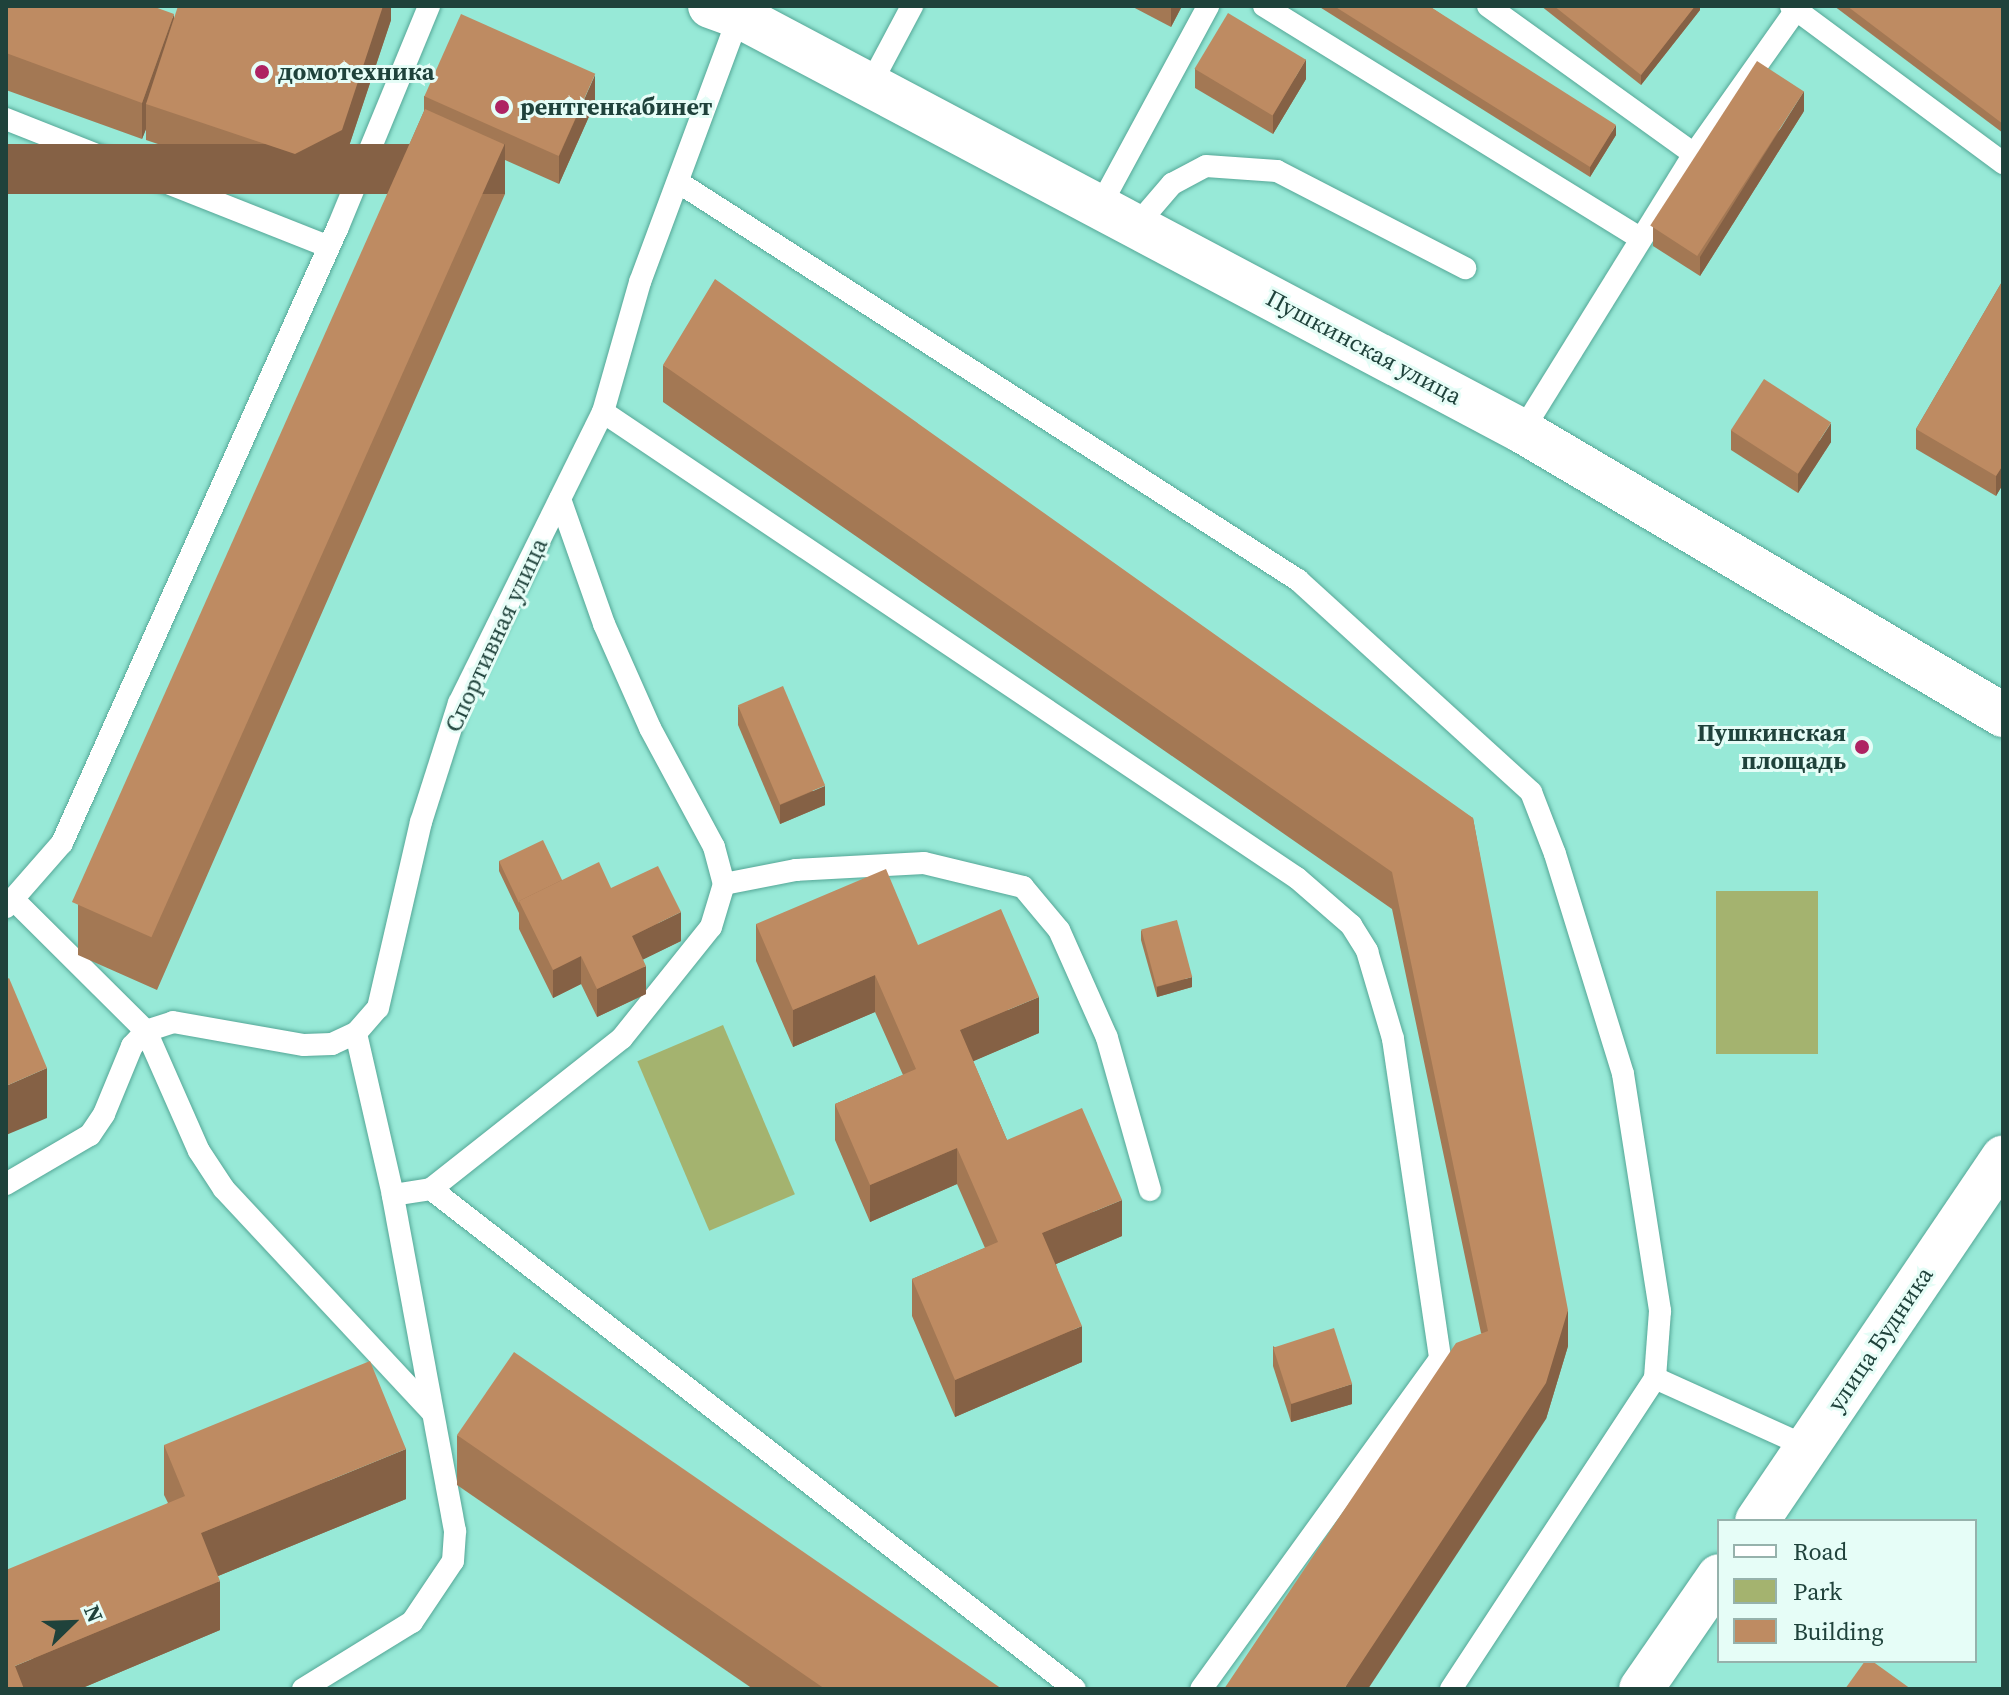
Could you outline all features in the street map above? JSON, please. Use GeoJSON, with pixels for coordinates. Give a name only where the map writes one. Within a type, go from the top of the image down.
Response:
{"type":"FeatureCollection","features":[{"type":"Feature","properties":{"kind":"main road","name":"Пушкинская улица"},"geometry":{"type":"LineString","coordinates":[[730,10],[869,87],[1522,431],[2003,715]]}},
{"type":"Feature","properties":{"kind":"main road","name":"улица Будника"},"geometry":{"type":"LineString","coordinates":[[1758,1519],[2003,1157]]}},
{"type":"Feature","properties":{"kind":"main road"},"geometry":{"type":"LineString","coordinates":[[1641,1689],[1717,1579]]}},
{"type":"Feature","properties":{"kind":"lane"},"geometry":{"type":"LineString","coordinates":[[429,6],[329,247],[62,843],[10,904],[146,1031],[199,1151],[224,1189],[432,1412]]}},
{"type":"Feature","properties":{"kind":"lane"},"geometry":{"type":"LineString","coordinates":[[869,87],[912,6]]}},
{"type":"Feature","properties":{"kind":"lane"},"geometry":{"type":"LineString","coordinates":[[1117,217],[1208,6]]}},
{"type":"Feature","properties":{"kind":"lane"},"geometry":{"type":"LineString","coordinates":[[1264,6],[1639,238]]}},
{"type":"Feature","properties":{"kind":"lane"},"geometry":{"type":"LineString","coordinates":[[1488,6],[1694,154]]}},
{"type":"Feature","properties":{"kind":"lane"},"geometry":{"type":"LineString","coordinates":[[1522,431],[1639,238],[1794,8],[2003,163]]}},
{"type":"Feature","properties":{"kind":"lane","name":"Спортивная улица"},"geometry":{"type":"LineString","coordinates":[[356,1033],[378,1008],[421,822],[459,703],[603,412],[640,282],[678,182],[730,10]]}},
{"type":"Feature","properties":{"kind":"lane"},"geometry":{"type":"LineString","coordinates":[[6,119],[329,247]]}},
{"type":"Feature","properties":{"kind":"lane"},"geometry":{"type":"LineString","coordinates":[[1117,217],[1206,166],[1277,171],[1465,268]]}},
{"type":"Feature","properties":{"kind":"lane"},"geometry":{"type":"LineString","coordinates":[[678,182],[1298,580],[1531,792],[1555,854],[1623,1074],[1660,1311],[1655,1378],[1451,1689]]}},
{"type":"Feature","properties":{"kind":"lane"},"geometry":{"type":"LineString","coordinates":[[603,412],[1297,878],[1344,917],[1367,951],[1393,1039],[1440,1359],[1201,1689]]}},
{"type":"Feature","properties":{"kind":"lane"},"geometry":{"type":"LineString","coordinates":[[393,1195],[431,1189],[622,1038],[711,927],[724,884],[714,847],[650,728],[599,612],[560,499]]}},
{"type":"Feature","properties":{"kind":"lane"},"geometry":{"type":"LineString","coordinates":[[724,884],[796,870],[924,863],[1023,887],[1059,930],[1107,1038],[1150,1190]]}},
{"type":"Feature","properties":{"kind":"lane"},"geometry":{"type":"LineString","coordinates":[[6,1184],[90,1135],[104,1114],[132,1046],[146,1031],[173,1022],[304,1045],[332,1044],[356,1033],[393,1195],[455,1531],[453,1561],[412,1622],[303,1689]]}},
{"type":"Feature","properties":{"kind":"lane"},"geometry":{"type":"LineString","coordinates":[[431,1189],[1075,1689]]}},
{"type":"Feature","properties":{"kind":"lane"},"geometry":{"type":"LineString","coordinates":[[1655,1378],[1808,1447]]}},
{"type":"Feature","properties":{"kind":"green space"},"geometry":{"type":"Polygon","coordinates":[[[1716,891],[1818,891],[1818,1054],[1716,1054],[1716,891]]]}},
{"type":"Feature","properties":{"kind":"green space"},"geometry":{"type":"Polygon","coordinates":[[[723,1025],[795,1194],[709,1231],[637,1061],[723,1025]]]}},
{"type":"Feature","properties":{"kind":"building"},"geometry":{"type":"Polygon","coordinates":[[[6,6],[152,6],[174,14],[142,103],[6,53],[6,6]]]}},
{"type":"Feature","properties":{"kind":"building"},"geometry":{"type":"Polygon","coordinates":[[[178,6],[383,6],[342,130],[295,154],[146,104],[178,6]]]}},
{"type":"Feature","properties":{"kind":"building"},"geometry":{"type":"Polygon","coordinates":[[[1334,6],[1429,6],[1616,125],[1590,167],[1334,6]]]}},
{"type":"Feature","properties":{"kind":"building"},"geometry":{"type":"Polygon","coordinates":[[[1554,6],[1695,6],[1641,75],[1554,6]]]}},
{"type":"Feature","properties":{"kind":"building"},"geometry":{"type":"Polygon","coordinates":[[[1847,6],[2003,6],[2003,124],[1847,6]]]}},
{"type":"Feature","properties":{"kind":"building"},"geometry":{"type":"Polygon","coordinates":[[[1228,13],[1306,60],[1273,116],[1195,69],[1228,13]]]}},
{"type":"Feature","properties":{"kind":"building"},"geometry":{"type":"Polygon","coordinates":[[[461,14],[595,74],[559,156],[424,96],[461,14]]]}},
{"type":"Feature","properties":{"kind":"building"},"geometry":{"type":"Polygon","coordinates":[[[1757,61],[1804,91],[1697,256],[1650,225],[1757,61]]]}},
{"type":"Feature","properties":{"kind":"building"},"geometry":{"type":"Polygon","coordinates":[[[425,109],[504,144],[151,937],[72,902],[425,109]]]}},
{"type":"Feature","properties":{"kind":"building"},"geometry":{"type":"Polygon","coordinates":[[[715,279],[1473,818],[1568,1310],[1546,1383],[1344,1689],[1224,1689],[1456,1343],[1488,1331],[1392,872],[663,365],[715,279]]]}},
{"type":"Feature","properties":{"kind":"building"},"geometry":{"type":"Polygon","coordinates":[[[2003,280],[2003,465],[1996,476],[1916,429],[2003,280]]]}},
{"type":"Feature","properties":{"kind":"building"},"geometry":{"type":"Polygon","coordinates":[[[1764,379],[1831,423],[1798,474],[1731,430],[1764,379]]]}},
{"type":"Feature","properties":{"kind":"building"},"geometry":{"type":"Polygon","coordinates":[[[783,686],[825,785],[780,805],[738,705],[783,686]]]}},
{"type":"Feature","properties":{"kind":"building"},"geometry":{"type":"Polygon","coordinates":[[[543,840],[562,880],[519,903],[499,861],[543,840]]]}},
{"type":"Feature","properties":{"kind":"building"},"geometry":{"type":"Polygon","coordinates":[[[599,862],[611,888],[658,866],[681,912],[632,936],[646,966],[597,989],[581,956],[553,970],[519,901],[599,862]]]}},
{"type":"Feature","properties":{"kind":"building"},"geometry":{"type":"Polygon","coordinates":[[[886,869],[918,945],[1001,909],[1039,997],[960,1030],[1007,1140],[1082,1108],[1122,1200],[1042,1233],[1082,1326],[955,1380],[912,1279],[998,1242],[957,1148],[870,1185],[835,1104],[916,1069],[875,975],[793,1010],[756,924],[886,869]]]}},
{"type":"Feature","properties":{"kind":"building"},"geometry":{"type":"Polygon","coordinates":[[[1177,920],[1192,977],[1157,987],[1141,930],[1177,920]]]}},
{"type":"Feature","properties":{"kind":"building"},"geometry":{"type":"Polygon","coordinates":[[[9,978],[47,1068],[6,1086],[6,980],[9,978]]]}},
{"type":"Feature","properties":{"kind":"building"},"geometry":{"type":"Polygon","coordinates":[[[1334,1328],[1352,1384],[1291,1404],[1273,1348],[1334,1328]]]}},
{"type":"Feature","properties":{"kind":"building"},"geometry":{"type":"Polygon","coordinates":[[[514,1352],[1002,1689],[825,1689],[457,1435],[514,1352]]]}},
{"type":"Feature","properties":{"kind":"building"},"geometry":{"type":"Polygon","coordinates":[[[370,1361],[406,1449],[201,1533],[220,1581],[15,1666],[24,1689],[6,1689],[6,1570],[185,1496],[164,1445],[370,1361]]]}},
{"type":"Feature","properties":{"kind":"building"},"geometry":{"type":"Polygon","coordinates":[[[1864,1663],[1875,1663],[1911,1689],[1845,1689],[1864,1663]]]}},
{"type":"Feature","properties":{"kind":"place","name":"домотехника"},"geometry":{"type":"Point","coordinates":[262,72]}},
{"type":"Feature","properties":{"kind":"place","name":"рентгенкабинет"},"geometry":{"type":"Point","coordinates":[502,107]}},
{"type":"Feature","properties":{"kind":"place","name":"Пушкинская площадь"},"geometry":{"type":"Point","coordinates":[1862,747]}}]}
